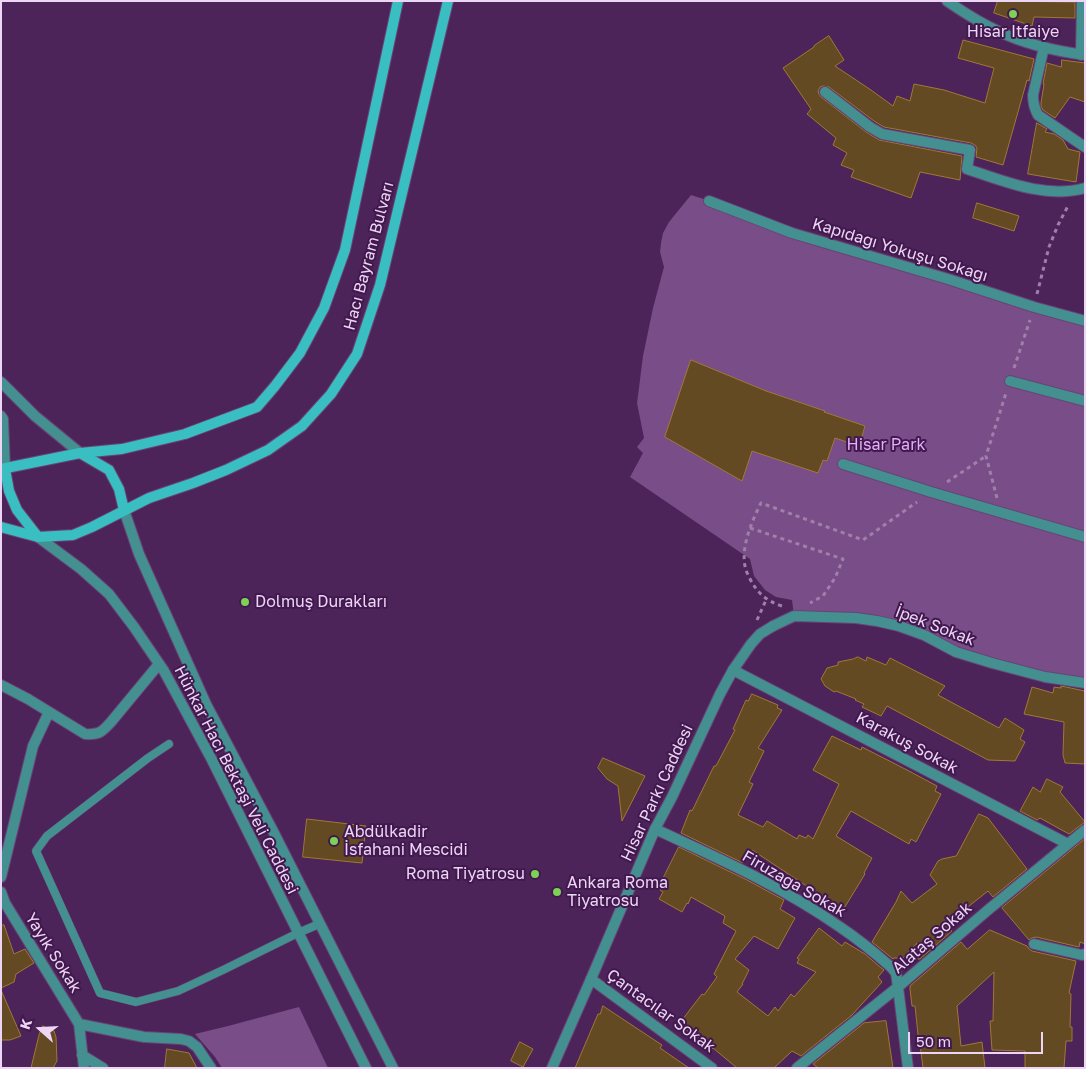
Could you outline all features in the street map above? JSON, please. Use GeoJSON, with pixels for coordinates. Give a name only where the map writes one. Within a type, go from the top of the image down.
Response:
{"type":"FeatureCollection","features":[{"type":"Feature","properties":{"kind":"main road","name":"Hacı Bayram Bulvarı"},"geometry":{"type":"LineString","coordinates":[[3,469],[80,453],[122,448],[185,434],[257,407],[275,386],[300,353],[324,308],[345,250],[398,1]]}},
{"type":"Feature","properties":{"kind":"main road","name":"Hacı Bayram Bulvarı"},"geometry":{"type":"LineString","coordinates":[[1,527],[38,537],[73,535],[149,498],[226,470],[268,450],[302,426],[331,394],[357,354],[380,285],[448,1]]}},
{"type":"Feature","properties":{"kind":"main road"},"geometry":{"type":"LineString","coordinates":[[80,453],[109,470],[119,489],[124,510]]}},
{"type":"Feature","properties":{"kind":"main road"},"geometry":{"type":"LineString","coordinates":[[3,469],[17,510],[38,537]]}},
{"type":"Feature","properties":{"kind":"street"},"geometry":{"type":"LineString","coordinates":[[947,1],[998,31],[1044,47],[1083,55],[1082,1]]}},
{"type":"Feature","properties":{"kind":"street"},"geometry":{"type":"LineString","coordinates":[[1044,47],[1033,95],[1034,109],[1038,115],[1085,147]]}},
{"type":"Feature","properties":{"kind":"street"},"geometry":{"type":"LineString","coordinates":[[825,92],[882,134],[970,150],[967,168],[1037,190],[1057,192],[1081,189]]}},
{"type":"Feature","properties":{"kind":"street","name":"Kapıdağı Yokuşu Sokağı"},"geometry":{"type":"LineString","coordinates":[[709,202],[792,233],[1085,321]]}},
{"type":"Feature","properties":{"kind":"street"},"geometry":{"type":"LineString","coordinates":[[1010,381],[1085,401]]}},
{"type":"Feature","properties":{"kind":"street"},"geometry":{"type":"LineString","coordinates":[[1,382],[35,416],[80,453]]}},
{"type":"Feature","properties":{"kind":"street"},"geometry":{"type":"LineString","coordinates":[[1,416],[3,469]]}},
{"type":"Feature","properties":{"kind":"street"},"geometry":{"type":"LineString","coordinates":[[843,464],[1085,537]]}},
{"type":"Feature","properties":{"kind":"street","name":"Hünkar Hacı Bektaşi Veli Caddesi"},"geometry":{"type":"LineString","coordinates":[[124,510],[139,554],[206,704],[273,831],[393,1068]]}},
{"type":"Feature","properties":{"kind":"street","name":"Hünkar Hacı Bektaşi Veli Caddesi"},"geometry":{"type":"LineString","coordinates":[[38,537],[82,569],[109,594],[159,664],[212,760],[366,1068]]}},
{"type":"Feature","properties":{"kind":"street","name":"İpek Sokak"},"geometry":{"type":"LineString","coordinates":[[773,626],[794,616],[856,618],[877,621],[924,635],[956,652],[992,663],[1045,677],[1085,683]]}},
{"type":"Feature","properties":{"kind":"street","name":"Hisar Parkı Caddesi"},"geometry":{"type":"LineString","coordinates":[[552,1068],[592,979],[655,829],[733,670],[760,634],[773,626]]}},
{"type":"Feature","properties":{"kind":"street"},"geometry":{"type":"LineString","coordinates":[[1,685],[85,734],[95,735],[111,722],[159,664]]}},
{"type":"Feature","properties":{"kind":"street","name":"Karakuş Sokak"},"geometry":{"type":"LineString","coordinates":[[733,670],[1068,844]]}},
{"type":"Feature","properties":{"kind":"street"},"geometry":{"type":"LineString","coordinates":[[1,877],[33,746],[49,712]]}},
{"type":"Feature","properties":{"kind":"street","name":"Firuzağa Sokak"},"geometry":{"type":"LineString","coordinates":[[655,829],[706,852],[780,890],[840,927],[891,967],[896,973],[908,1068]]}},
{"type":"Feature","properties":{"kind":"street","name":"Alataş Sokak"},"geometry":{"type":"LineString","coordinates":[[797,1068],[898,987],[1085,830]]}},
{"type":"Feature","properties":{"kind":"street","name":"Yayık Sokak"},"geometry":{"type":"LineString","coordinates":[[2,894],[13,917],[80,1024]]}},
{"type":"Feature","properties":{"kind":"street"},"geometry":{"type":"LineString","coordinates":[[1,918],[13,917]]}},
{"type":"Feature","properties":{"kind":"street"},"geometry":{"type":"LineString","coordinates":[[1034,944],[1082,955],[1085,954]]}},
{"type":"Feature","properties":{"kind":"street","name":"Çantacılar Sokak"},"geometry":{"type":"LineString","coordinates":[[592,979],[712,1068]]}},
{"type":"Feature","properties":{"kind":"street"},"geometry":{"type":"LineString","coordinates":[[84,1068],[80,1024],[144,1037],[189,1041],[197,1047],[211,1068]]}},
{"type":"Feature","properties":{"kind":"street"},"geometry":{"type":"LineString","coordinates":[[82,1055],[103,1068]]}},
{"type":"Feature","properties":{"kind":"lane"},"geometry":{"type":"LineString","coordinates":[[169,744],[47,836],[36,851],[100,993],[136,1002],[178,991],[319,924]]}},
{"type":"Feature","properties":{"kind":"path"},"geometry":{"type":"LineString","coordinates":[[1001,513],[986,456],[1034,307],[1049,247],[1058,225],[1081,189]]}},
{"type":"Feature","properties":{"kind":"path"},"geometry":{"type":"LineString","coordinates":[[790,606],[782,606],[766,600],[753,586],[745,567],[745,546],[752,520],[760,503],[863,540]]}},
{"type":"Feature","properties":{"kind":"path"},"geometry":{"type":"LineString","coordinates":[[750,528],[843,559],[835,578],[823,596],[805,606]]}},
{"type":"Feature","properties":{"kind":"green space","name":"Hisar Park"},"geometry":{"type":"Polygon","coordinates":[[[691,195],[1085,321],[1085,683],[992,663],[899,626],[794,616],[792,600],[776,597],[765,590],[754,576],[750,559],[630,477],[643,453],[637,447],[644,438],[637,403],[643,356],[664,267],[660,252],[663,233],[669,222],[691,195]]]}},
{"type":"Feature","properties":{"kind":"green space"},"geometry":{"type":"Polygon","coordinates":[[[299,1007],[328,1068],[222,1068],[195,1034],[228,1026],[299,1007]]]}},
{"type":"Feature","properties":{"kind":"building"},"geometry":{"type":"Polygon","coordinates":[[[998,1],[1075,2],[1075,18],[1034,17],[1032,26],[994,13],[998,1]]]}},
{"type":"Feature","properties":{"kind":"building"},"geometry":{"type":"Polygon","coordinates":[[[829,36],[844,60],[835,66],[893,106],[897,96],[910,101],[914,84],[944,90],[985,103],[994,68],[958,58],[963,40],[1034,59],[1003,165],[976,157],[977,148],[971,143],[884,127],[829,87],[823,86],[818,91],[821,97],[879,140],[962,156],[960,180],[920,172],[911,198],[851,177],[854,170],[841,165],[847,153],[833,145],[836,138],[807,114],[811,109],[783,68],[829,36]]]}},
{"type":"Feature","properties":{"kind":"building"},"geometry":{"type":"Polygon","coordinates":[[[1062,60],[1085,63],[1085,102],[1070,97],[1055,118],[1043,110],[1041,106],[1043,84],[1047,63],[1061,67],[1062,60]]]}},
{"type":"Feature","properties":{"kind":"building"},"geometry":{"type":"Polygon","coordinates":[[[1037,123],[1047,129],[1045,132],[1054,134],[1063,140],[1068,149],[1080,152],[1076,182],[1028,174],[1037,123]]]}},
{"type":"Feature","properties":{"kind":"building"},"geometry":{"type":"Polygon","coordinates":[[[977,203],[1019,216],[1014,231],[973,218],[977,203]]]}},
{"type":"Feature","properties":{"kind":"building"},"geometry":{"type":"Polygon","coordinates":[[[691,360],[766,391],[865,426],[859,446],[835,438],[827,461],[823,460],[818,473],[752,451],[742,481],[665,437],[691,360]]]}},
{"type":"Feature","properties":{"kind":"building"},"geometry":{"type":"Polygon","coordinates":[[[858,657],[866,661],[867,657],[886,665],[890,658],[945,686],[938,695],[999,728],[1005,718],[1024,730],[1020,739],[1025,742],[1015,761],[988,760],[887,706],[881,716],[862,707],[864,704],[856,699],[836,691],[834,692],[825,686],[821,679],[827,668],[838,665],[838,662],[858,657]]]}},
{"type":"Feature","properties":{"kind":"building"},"geometry":{"type":"Polygon","coordinates":[[[1061,686],[1085,691],[1085,764],[1065,763],[1063,755],[1064,722],[1024,714],[1032,687],[1053,693],[1054,687],[1061,688],[1061,686]]]}},
{"type":"Feature","properties":{"kind":"building"},"geometry":{"type":"Polygon","coordinates":[[[752,694],[778,705],[777,708],[782,710],[758,748],[764,751],[749,782],[753,784],[738,815],[763,827],[767,821],[797,839],[799,835],[806,838],[808,835],[813,839],[839,784],[813,770],[832,736],[861,750],[862,747],[909,771],[937,786],[935,791],[941,794],[916,842],[911,839],[909,844],[851,811],[836,836],[872,858],[865,874],[843,910],[752,850],[743,863],[681,833],[690,810],[692,811],[714,766],[716,766],[735,730],[733,729],[746,700],[748,701],[752,694]]]}},
{"type":"Feature","properties":{"kind":"building"},"geometry":{"type":"Polygon","coordinates":[[[603,758],[645,776],[622,821],[618,786],[607,779],[598,768],[603,758]]]}},
{"type":"Feature","properties":{"kind":"building"},"geometry":{"type":"Polygon","coordinates":[[[1047,779],[1063,787],[1060,792],[1085,822],[1069,834],[1040,818],[1037,820],[1020,811],[1033,787],[1040,792],[1047,779]]]}},
{"type":"Feature","properties":{"kind":"building"},"geometry":{"type":"Polygon","coordinates":[[[979,814],[988,818],[1027,869],[993,897],[988,891],[954,918],[957,922],[949,928],[952,931],[920,959],[914,959],[917,943],[903,958],[893,959],[872,942],[901,891],[912,903],[937,884],[930,875],[938,861],[956,856],[979,814]]]}},
{"type":"Feature","properties":{"kind":"building","name":"Abdülkadir İsfahani Mescidi"},"geometry":{"type":"Polygon","coordinates":[[[307,819],[366,826],[362,863],[303,857],[307,819]]]}},
{"type":"Feature","properties":{"kind":"building"},"geometry":{"type":"Polygon","coordinates":[[[1085,839],[1085,944],[1080,942],[1079,947],[1036,937],[1029,940],[1002,908],[1085,839]]]}},
{"type":"Feature","properties":{"kind":"building"},"geometry":{"type":"Polygon","coordinates":[[[679,847],[784,900],[780,909],[795,918],[778,949],[754,936],[735,959],[749,970],[737,992],[768,1016],[775,1007],[778,1011],[791,994],[794,997],[816,972],[797,963],[799,959],[797,958],[819,928],[842,946],[845,942],[865,954],[884,970],[878,977],[882,982],[852,1015],[801,1056],[792,1051],[774,1068],[737,1068],[713,1048],[711,1050],[694,1033],[692,1035],[679,1024],[717,977],[714,974],[736,931],[723,923],[725,916],[691,897],[682,912],[659,899],[663,892],[660,890],[663,885],[661,883],[679,847]]]}},
{"type":"Feature","properties":{"kind":"building"},"geometry":{"type":"Polygon","coordinates":[[[4,925],[14,954],[25,949],[34,963],[16,974],[14,982],[1,988],[1,926],[4,925]]]}},
{"type":"Feature","properties":{"kind":"building"},"geometry":{"type":"Polygon","coordinates":[[[990,930],[1027,946],[1032,951],[1076,961],[1069,993],[1071,994],[1070,1027],[1072,1027],[1072,1041],[1066,1041],[1064,1068],[1025,1068],[1025,1051],[992,1050],[990,1021],[993,1021],[994,972],[957,1006],[961,1046],[982,1042],[985,1068],[923,1068],[915,1006],[912,1006],[910,986],[961,942],[967,949],[990,930]]]}},
{"type":"Feature","properties":{"kind":"building"},"geometry":{"type":"Polygon","coordinates":[[[1,990],[21,1036],[10,1040],[1,1040],[1,990]]]}},
{"type":"Feature","properties":{"kind":"building"},"geometry":{"type":"Polygon","coordinates":[[[603,1006],[662,1045],[660,1048],[689,1068],[575,1068],[603,1006]]]}},
{"type":"Feature","properties":{"kind":"building"},"geometry":{"type":"Polygon","coordinates":[[[886,1021],[893,1068],[818,1068],[813,1064],[864,1023],[886,1021]]]}},
{"type":"Feature","properties":{"kind":"building"},"geometry":{"type":"Polygon","coordinates":[[[43,1026],[54,1031],[57,1061],[53,1068],[31,1068],[39,1035],[43,1026]]]}},
{"type":"Feature","properties":{"kind":"building"},"geometry":{"type":"Polygon","coordinates":[[[520,1042],[533,1049],[523,1067],[511,1061],[520,1042]]]}},
{"type":"Feature","properties":{"kind":"building"},"geometry":{"type":"Polygon","coordinates":[[[167,1049],[189,1053],[197,1068],[165,1068],[167,1049]]]}},
{"type":"Feature","properties":{"kind":"place","name":"Hisar Itfaiye"},"geometry":{"type":"Point","coordinates":[1013,14]}},
{"type":"Feature","properties":{"kind":"place","name":"Dolmuş Durakları"},"geometry":{"type":"Point","coordinates":[245,602]}},
{"type":"Feature","properties":{"kind":"place","name":"Abdülkadir İsfahani Mescidi"},"geometry":{"type":"Point","coordinates":[334,841]}},
{"type":"Feature","properties":{"kind":"place","name":"Roma Tiyatrosu"},"geometry":{"type":"Point","coordinates":[535,874]}},
{"type":"Feature","properties":{"kind":"place","name":"Ankara Roma Tiyatrosu"},"geometry":{"type":"Point","coordinates":[557,892]}}]}
